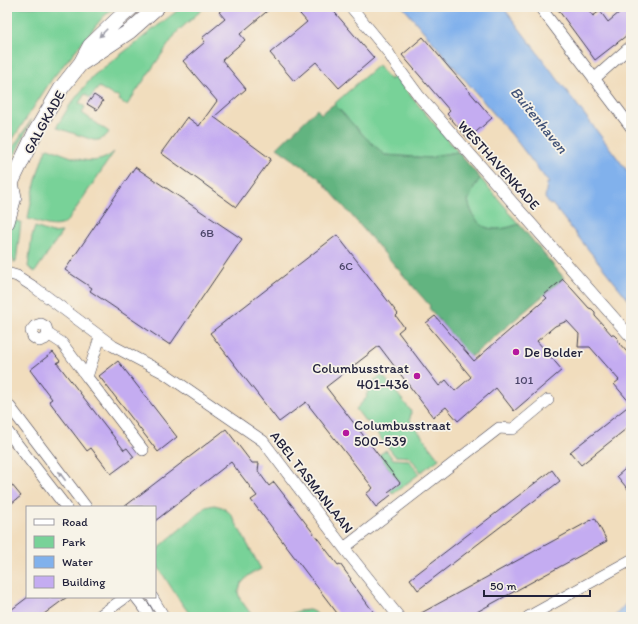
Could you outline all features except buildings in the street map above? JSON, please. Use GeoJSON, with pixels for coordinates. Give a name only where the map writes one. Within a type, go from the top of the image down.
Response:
{"type":"FeatureCollection","features":[{"type":"Feature","properties":{"kind":"main road","name":"GALGKADE"},"geometry":{"type":"LineString","coordinates":[[7,222],[14,197],[9,186],[36,131],[62,87],[81,63],[90,46],[132,7]]}},
{"type":"Feature","properties":{"kind":"main road","name":"GALGKADE"},"geometry":{"type":"LineString","coordinates":[[81,63],[130,31],[157,7]]}},
{"type":"Feature","properties":{"kind":"street","name":"WESTHAVENKADE"},"geometry":{"type":"LineString","coordinates":[[351,7],[388,52],[419,96],[631,338]]}},
{"type":"Feature","properties":{"kind":"street"},"geometry":{"type":"LineString","coordinates":[[540,7],[631,127]]}},
{"type":"Feature","properties":{"kind":"street"},"geometry":{"type":"LineString","coordinates":[[594,79],[631,46]]}},
{"type":"Feature","properties":{"kind":"street","name":"ABEL TASMANLAAN"},"geometry":{"type":"LineString","coordinates":[[7,273],[17,276],[113,346],[164,373],[264,441],[344,548],[399,617]]}},
{"type":"Feature","properties":{"kind":"street"},"geometry":{"type":"LineString","coordinates":[[48,334],[62,343],[143,450]]}},
{"type":"Feature","properties":{"kind":"street"},"geometry":{"type":"LineString","coordinates":[[87,377],[100,337]]}},
{"type":"Feature","properties":{"kind":"street"},"geometry":{"type":"LineString","coordinates":[[344,548],[499,428],[513,429],[548,400]]}},
{"type":"Feature","properties":{"kind":"street"},"geometry":{"type":"LineString","coordinates":[[7,403],[85,506]]}},
{"type":"Feature","properties":{"kind":"street"},"geometry":{"type":"LineString","coordinates":[[7,431],[65,506]]}},
{"type":"Feature","properties":{"kind":"street"},"geometry":{"type":"LineString","coordinates":[[528,617],[631,560]]}},
{"type":"Feature","properties":{"kind":"street"},"geometry":{"type":"LineString","coordinates":[[98,617],[125,598]]}},
{"type":"Feature","properties":{"kind":"street"},"geometry":{"type":"LineString","coordinates":[[137,598],[146,610],[149,617]]}},
{"type":"Feature","properties":{"kind":"street"},"geometry":{"type":"LineString","coordinates":[[153,598],[164,617]]}},
{"type":"Feature","properties":{"kind":"green space"},"geometry":{"type":"Polygon","coordinates":[[[16,7],[115,7],[103,17],[52,79],[7,148],[7,14],[16,7]]]}},
{"type":"Feature","properties":{"kind":"green space"},"geometry":{"type":"Polygon","coordinates":[[[182,7],[206,7],[177,32],[127,105],[119,100],[120,98],[116,95],[114,96],[99,87],[90,98],[85,94],[79,103],[85,107],[82,113],[109,132],[106,136],[102,139],[93,140],[58,128],[57,126],[70,105],[93,76],[182,7]]]}},
{"type":"Feature","properties":{"kind":"green space"},"geometry":{"type":"Polygon","coordinates":[[[378,65],[390,80],[395,76],[458,152],[438,155],[431,158],[385,155],[366,138],[334,104],[378,65]]]}},
{"type":"Feature","properties":{"kind":"green space"},"geometry":{"type":"Polygon","coordinates":[[[334,104],[366,138],[385,155],[431,158],[438,155],[458,152],[480,178],[468,201],[471,211],[476,219],[486,228],[493,229],[501,229],[519,224],[564,278],[472,356],[469,356],[429,308],[430,306],[319,178],[277,148],[317,109],[321,114],[334,104]]]}},
{"type":"Feature","properties":{"kind":"green space"},"geometry":{"type":"Polygon","coordinates":[[[32,119],[13,158],[7,156],[32,119]]]}},
{"type":"Feature","properties":{"kind":"green space"},"geometry":{"type":"Polygon","coordinates":[[[48,148],[73,158],[90,161],[106,157],[114,152],[69,219],[65,223],[55,226],[28,219],[37,175],[46,149],[48,148]]]}},
{"type":"Feature","properties":{"kind":"green space"},"geometry":{"type":"Polygon","coordinates":[[[480,178],[519,224],[501,229],[493,229],[486,228],[476,219],[471,211],[468,201],[480,178]]]}},
{"type":"Feature","properties":{"kind":"green space"},"geometry":{"type":"Polygon","coordinates":[[[11,220],[21,222],[15,263],[10,252],[8,242],[11,220]]]}},
{"type":"Feature","properties":{"kind":"green space"},"geometry":{"type":"Polygon","coordinates":[[[35,227],[52,233],[62,232],[35,272],[28,267],[32,236],[35,227]]]}},
{"type":"Feature","properties":{"kind":"green space"},"geometry":{"type":"Polygon","coordinates":[[[381,376],[385,378],[411,411],[410,420],[439,459],[421,472],[410,457],[395,456],[356,409],[367,397],[367,385],[381,376]]]}},
{"type":"Feature","properties":{"kind":"green space"},"geometry":{"type":"Polygon","coordinates":[[[386,450],[393,459],[409,460],[419,474],[393,494],[390,490],[400,483],[379,455],[386,450]]]}},
{"type":"Feature","properties":{"kind":"green space"},"geometry":{"type":"Polygon","coordinates":[[[214,505],[222,507],[231,514],[261,569],[249,575],[241,584],[238,592],[240,599],[251,614],[246,617],[191,616],[156,564],[156,552],[165,542],[206,507],[214,505]]]}},
{"type":"Feature","properties":{"kind":"green space"},"geometry":{"type":"Polygon","coordinates":[[[309,610],[315,612],[319,617],[283,617],[299,611],[309,610]]]}},
{"type":"Feature","properties":{"kind":"water","name":"Buitenhaven"},"geometry":{"type":"Polygon","coordinates":[[[403,7],[503,7],[631,176],[631,303],[552,204],[550,205],[545,198],[547,183],[549,183],[512,135],[403,7]]]}},
{"type":"Feature","properties":{"kind":"water"},"geometry":{"type":"Polygon","coordinates":[[[631,598],[631,617],[614,617],[631,598]]]}},
{"type":"Feature","properties":{"kind":"place","name":"De Bolder"},"geometry":{"type":"Point","coordinates":[516,352]}},
{"type":"Feature","properties":{"kind":"place","name":"Columbusstraat 401-436"},"geometry":{"type":"Point","coordinates":[417,376]}},
{"type":"Feature","properties":{"kind":"place","name":"Columbusstraat 500-539"},"geometry":{"type":"Point","coordinates":[346,433]}}]}
